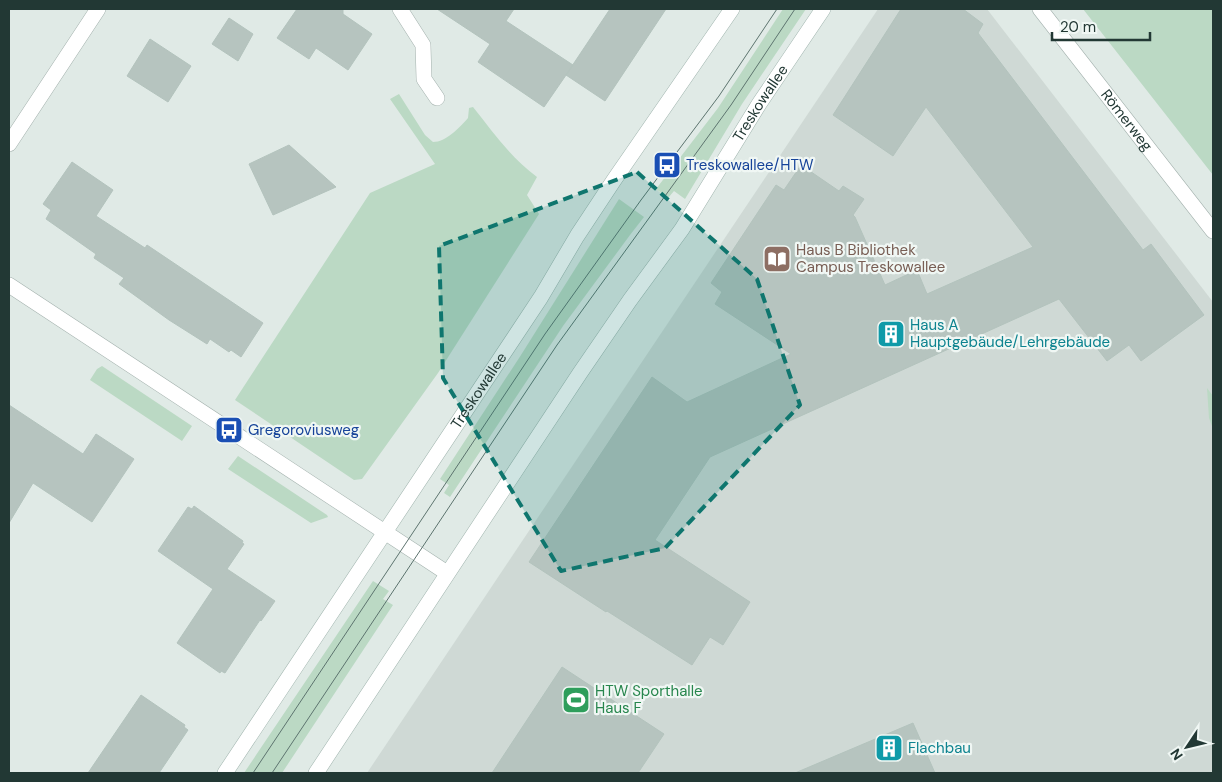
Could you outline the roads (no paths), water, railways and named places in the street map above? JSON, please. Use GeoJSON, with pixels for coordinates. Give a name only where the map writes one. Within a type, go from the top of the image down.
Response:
{"type":"FeatureCollection","features":[{"type":"Feature","properties":{"kind":"main road"},"geometry":{"type":"LineString","coordinates":[[9,144],[98,9]]}},
{"type":"Feature","properties":{"kind":"main road"},"geometry":{"type":"LineString","coordinates":[[400,9],[423,45],[424,78],[437,98]]}},
{"type":"Feature","properties":{"kind":"main road","name":"Treskowallee"},"geometry":{"type":"LineString","coordinates":[[225,773],[541,297],[577,236],[614,180],[732,9]]}},
{"type":"Feature","properties":{"kind":"main road","name":"Treskowallee"},"geometry":{"type":"LineString","coordinates":[[316,773],[580,373],[682,229],[760,104],[823,9]]}},
{"type":"Feature","properties":{"kind":"main road","name":"Römerweg"},"geometry":{"type":"LineString","coordinates":[[1040,9],[1213,232]]}},
{"type":"Feature","properties":{"kind":"main road"},"geometry":{"type":"LineString","coordinates":[[9,285],[447,573]]}},
{"type":"Feature","properties":{"kind":"tram line"},"geometry":{"type":"LineString","coordinates":[[253,773],[545,334],[641,200],[719,96],[777,9]]}},
{"type":"Feature","properties":{"kind":"tram line"},"geometry":{"type":"LineString","coordinates":[[272,773],[557,345],[731,105],[795,9]]}},
{"type":"Feature","properties":{"kind":"place","name":"Treskowallee/HTW"},"geometry":{"type":"Point","coordinates":[667,165]}},
{"type":"Feature","properties":{"kind":"place","name":"Haus B Bibliothek Campus Treskowallee"},"geometry":{"type":"Point","coordinates":[777,259]}},
{"type":"Feature","properties":{"kind":"place","name":"Haus A Hauptgebäude/Lehrgebäude"},"geometry":{"type":"Point","coordinates":[891,334]}},
{"type":"Feature","properties":{"kind":"place","name":"Gregoroviusweg"},"geometry":{"type":"Point","coordinates":[229,430]}},
{"type":"Feature","properties":{"kind":"place","name":"HTW Sporthalle Haus F"},"geometry":{"type":"Point","coordinates":[576,700]}},
{"type":"Feature","properties":{"kind":"place","name":"Flachbau"},"geometry":{"type":"Point","coordinates":[889,748]}}]}
